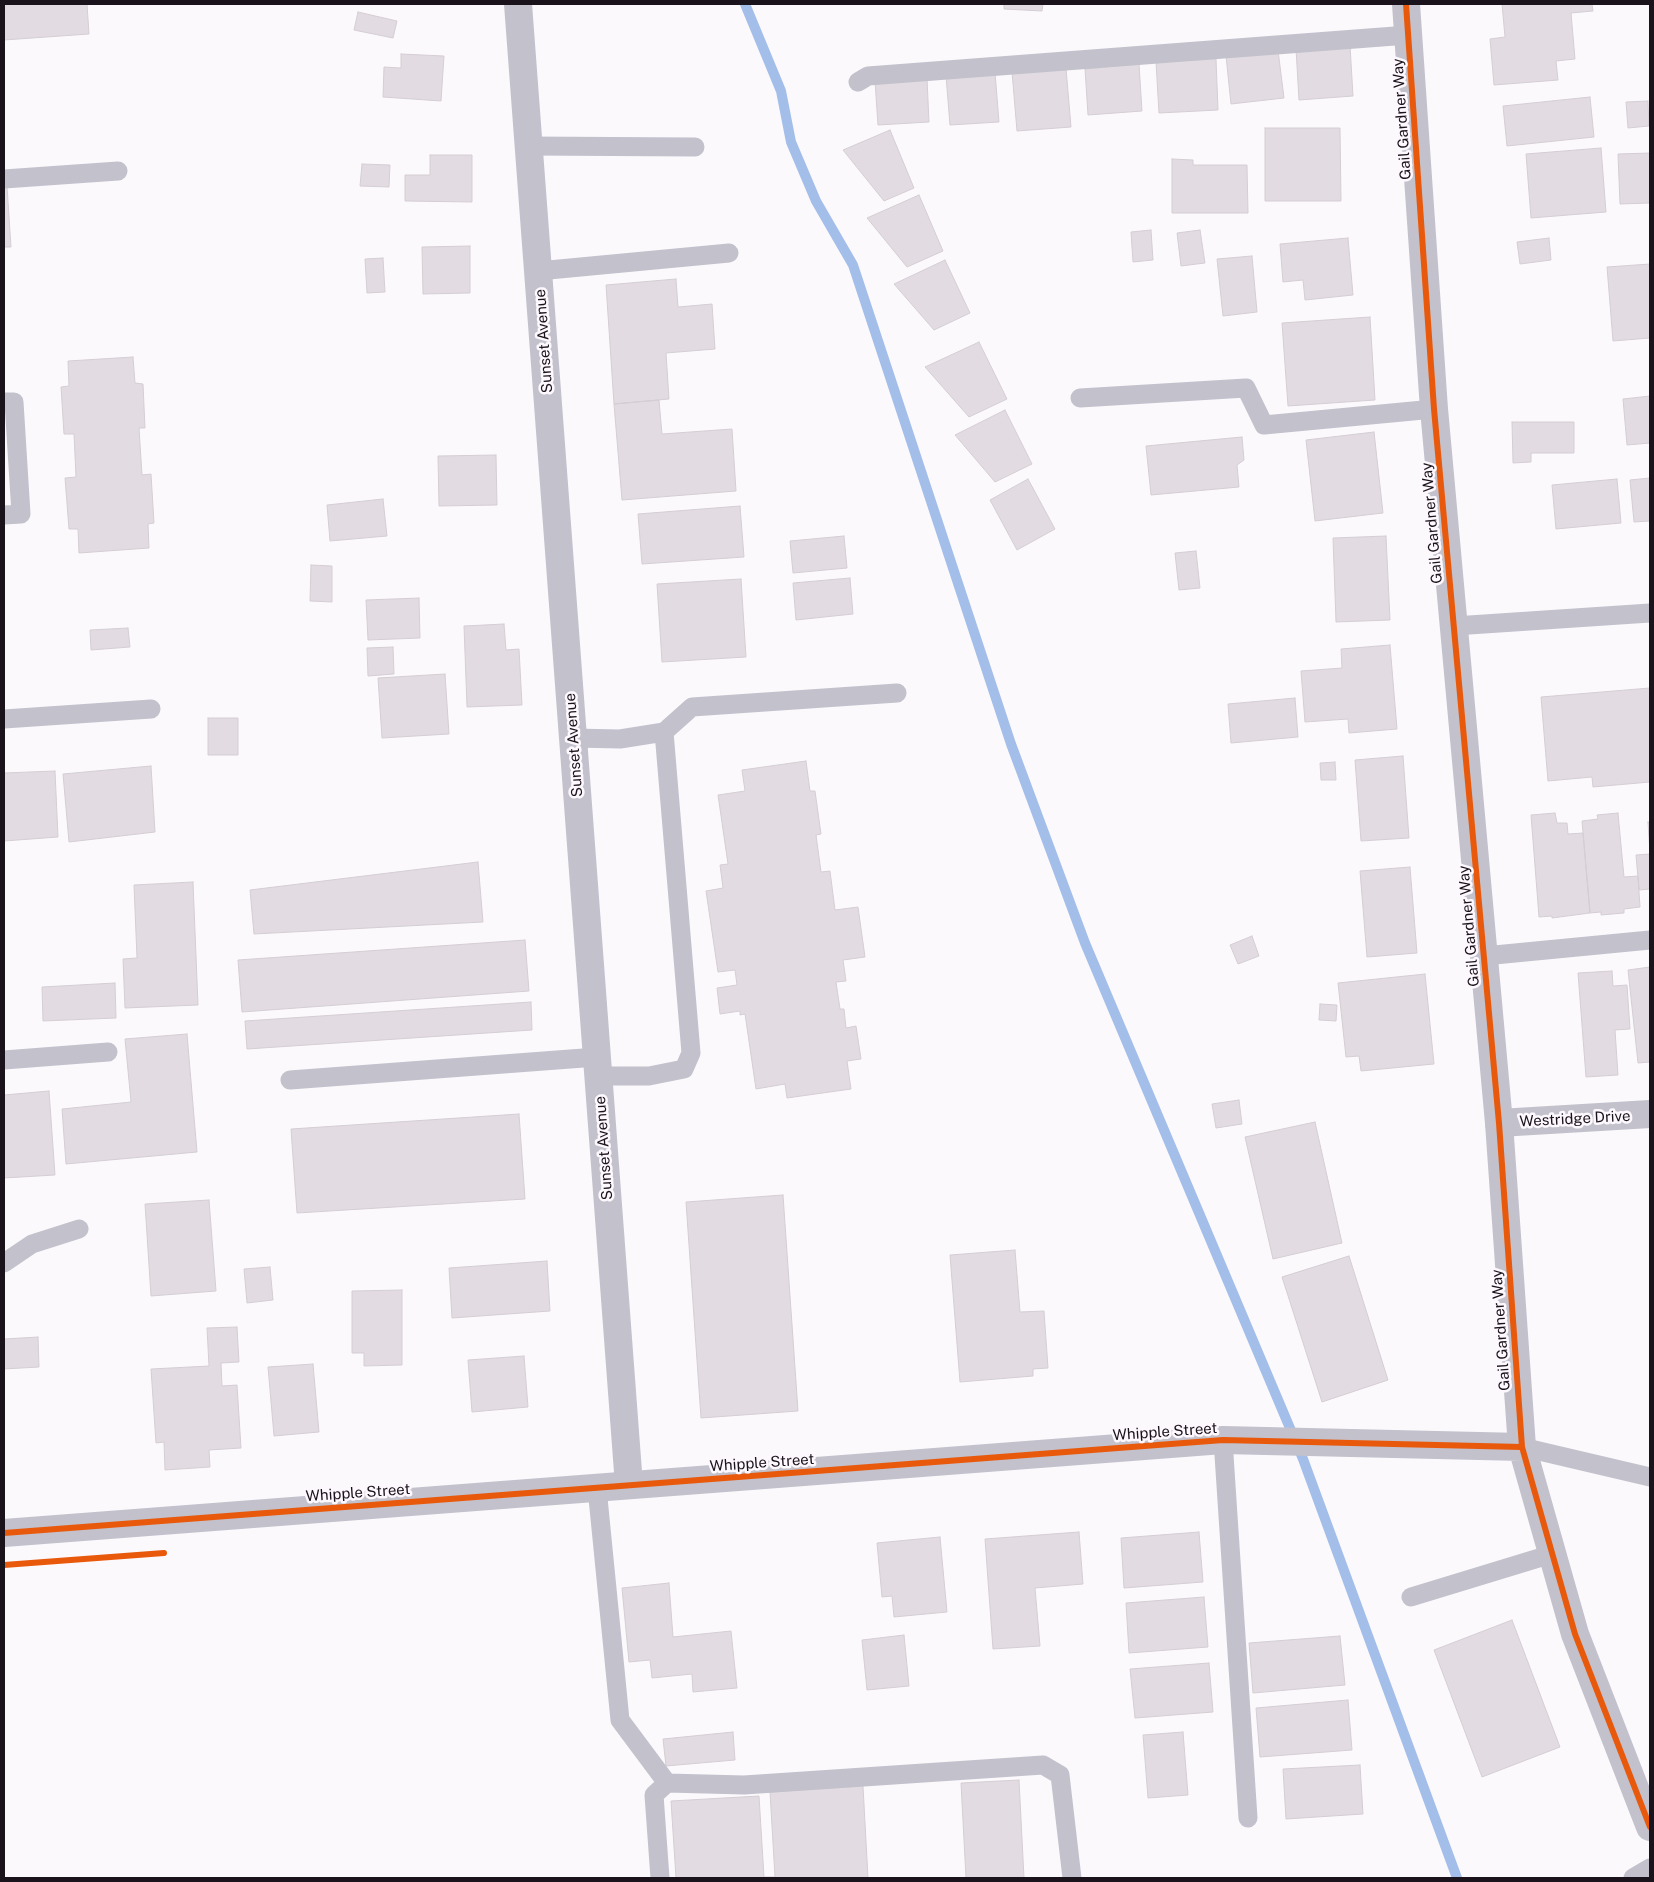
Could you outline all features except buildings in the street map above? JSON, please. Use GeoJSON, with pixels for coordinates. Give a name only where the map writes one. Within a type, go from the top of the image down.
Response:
{"type":"FeatureCollection","features":[{"type":"Feature","properties":{"kind":"street","name":"Sunset Avenue"},"geometry":{"type":"LineString","coordinates":[[518,4],[629,1485]]}},
{"type":"Feature","properties":{"kind":"street","name":"Gail Gardner Way"},"geometry":{"type":"LineString","coordinates":[[1406,4],[1434,410],[1499,1123],[1522,1447],[1575,1634],[1650,1826]]}},
{"type":"Feature","properties":{"kind":"street","name":"Westridge Drive"},"geometry":{"type":"LineString","coordinates":[[1499,1123],[1650,1114]]}},
{"type":"Feature","properties":{"kind":"street","name":"Whipple Street"},"geometry":{"type":"LineString","coordinates":[[4,1533],[1223,1440],[1522,1447]]}},
{"type":"Feature","properties":{"kind":"lane"},"geometry":{"type":"LineString","coordinates":[[858,82],[868,76],[1316,40],[1408,35]]}},
{"type":"Feature","properties":{"kind":"lane"},"geometry":{"type":"LineString","coordinates":[[529,146],[695,147]]}},
{"type":"Feature","properties":{"kind":"lane"},"geometry":{"type":"LineString","coordinates":[[4,180],[118,171]]}},
{"type":"Feature","properties":{"kind":"lane"},"geometry":{"type":"LineString","coordinates":[[538,271],[729,253]]}},
{"type":"Feature","properties":{"kind":"lane"},"geometry":{"type":"LineString","coordinates":[[1080,398],[1246,388],[1264,425],[1434,410]]}},
{"type":"Feature","properties":{"kind":"lane"},"geometry":{"type":"LineString","coordinates":[[4,402],[14,402],[22,514],[4,515]]}},
{"type":"Feature","properties":{"kind":"lane"},"geometry":{"type":"LineString","coordinates":[[1454,626],[1650,613]]}},
{"type":"Feature","properties":{"kind":"lane"},"geometry":{"type":"LineString","coordinates":[[573,738],[620,739],[664,732],[692,707],[897,693]]}},
{"type":"Feature","properties":{"kind":"lane"},"geometry":{"type":"LineString","coordinates":[[4,719],[151,709]]}},
{"type":"Feature","properties":{"kind":"lane"},"geometry":{"type":"LineString","coordinates":[[290,1080],[598,1066],[649,1076],[684,1069],[690,1053],[664,732]]}},
{"type":"Feature","properties":{"kind":"lane"},"geometry":{"type":"LineString","coordinates":[[1484,956],[1650,940]]}},
{"type":"Feature","properties":{"kind":"lane"},"geometry":{"type":"LineString","coordinates":[[4,1060],[108,1052]]}},
{"type":"Feature","properties":{"kind":"lane"},"geometry":{"type":"LineString","coordinates":[[4,1263],[32,1244],[79,1229]]}},
{"type":"Feature","properties":{"kind":"lane"},"geometry":{"type":"LineString","coordinates":[[1223,1440],[1248,1818]]}},
{"type":"Feature","properties":{"kind":"lane"},"geometry":{"type":"LineString","coordinates":[[1522,1447],[1650,1477]]}},
{"type":"Feature","properties":{"kind":"lane"},"geometry":{"type":"LineString","coordinates":[[597,1488],[620,1720],[667,1783]]}},
{"type":"Feature","properties":{"kind":"lane"},"geometry":{"type":"LineString","coordinates":[[1411,1597],[1552,1554]]}},
{"type":"Feature","properties":{"kind":"lane"},"geometry":{"type":"LineString","coordinates":[[660,1878],[654,1795],[667,1783],[744,1785],[1043,1764],[1060,1775],[1072,1878]]}},
{"type":"Feature","properties":{"kind":"lane"},"geometry":{"type":"LineString","coordinates":[[1633,1878],[1650,1868]]}},
{"type":"Feature","properties":{"kind":"waterway"},"geometry":{"type":"LineString","coordinates":[[745,4],[781,91],[791,142],[816,201],[853,265],[1011,744],[1085,943],[1303,1459],[1457,1878]]}},
{"type":"Feature","properties":{"kind":"cycle path"},"geometry":{"type":"LineString","coordinates":[[1406,4],[1434,409],[1499,1123],[1522,1447],[1575,1634],[1650,1827]]}},
{"type":"Feature","properties":{"kind":"cycle path"},"geometry":{"type":"LineString","coordinates":[[4,1533],[1223,1440],[1522,1447]]}},
{"type":"Feature","properties":{"kind":"cycle path"},"geometry":{"type":"LineString","coordinates":[[4,1565],[164,1553]]}}]}
